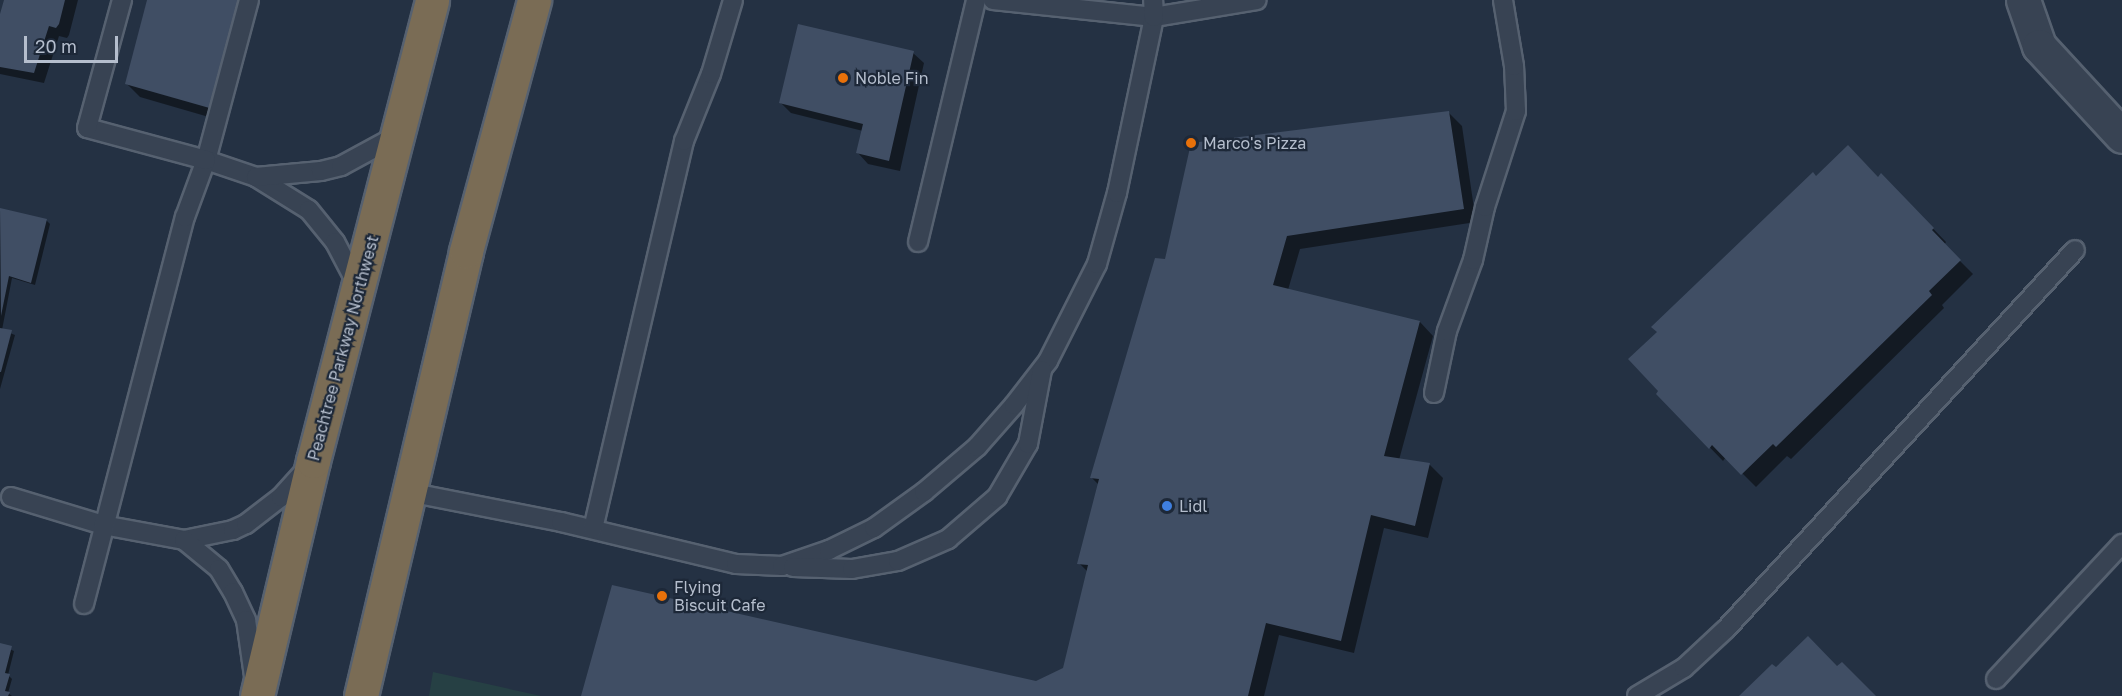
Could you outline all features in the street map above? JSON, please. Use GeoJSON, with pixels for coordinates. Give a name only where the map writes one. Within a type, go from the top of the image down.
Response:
{"type":"FeatureCollection","features":[{"type":"Feature","properties":{"kind":"highway","name":"Peachtree Parkway Northwest"},"geometry":{"type":"LineString","coordinates":[[257,696],[313,461],[432,0]]}},
{"type":"Feature","properties":{"kind":"highway"},"geometry":{"type":"LineString","coordinates":[[361,696],[466,251],[534,0]]}},
{"type":"Feature","properties":{"kind":"highway"},"geometry":{"type":"LineString","coordinates":[[271,640],[278,696]]}},
{"type":"Feature","properties":{"kind":"street"},"geometry":{"type":"LineString","coordinates":[[2023,0],[2039,46],[2122,136]]}},
{"type":"Feature","properties":{"kind":"lane"},"geometry":{"type":"LineString","coordinates":[[122,0],[87,128],[206,160],[256,177],[309,210],[335,242],[358,286]]}},
{"type":"Feature","properties":{"kind":"lane"},"geometry":{"type":"LineString","coordinates":[[84,604],[185,217],[206,160],[249,0]]}},
{"type":"Feature","properties":{"kind":"lane"},"geometry":{"type":"LineString","coordinates":[[593,529],[684,141],[711,74],[733,0]]}},
{"type":"Feature","properties":{"kind":"lane"},"geometry":{"type":"LineString","coordinates":[[918,242],[976,0]]}},
{"type":"Feature","properties":{"kind":"lane"},"geometry":{"type":"LineString","coordinates":[[993,0],[1154,9],[1257,0]]}},
{"type":"Feature","properties":{"kind":"lane"},"geometry":{"type":"LineString","coordinates":[[1434,393],[1447,331],[1473,260],[1485,207],[1516,111],[1514,66],[1503,0]]}},
{"type":"Feature","properties":{"kind":"lane"},"geometry":{"type":"LineString","coordinates":[[782,566],[829,550],[874,528],[924,492],[977,447],[1014,405],[1042,365],[1048,361],[1097,264],[1117,193],[1154,9]]}},
{"type":"Feature","properties":{"kind":"lane"},"geometry":{"type":"LineString","coordinates":[[256,177],[311,172],[341,166],[399,134]]}},
{"type":"Feature","properties":{"kind":"lane"},"geometry":{"type":"LineString","coordinates":[[1637,696],[1684,668],[1726,629],[2075,250]]}},
{"type":"Feature","properties":{"kind":"lane"},"geometry":{"type":"LineString","coordinates":[[408,492],[593,529],[736,564],[852,569],[898,561],[948,539],[997,497],[1028,444],[1042,365]]}},
{"type":"Feature","properties":{"kind":"lane"},"geometry":{"type":"LineString","coordinates":[[10,497],[103,525],[184,540],[233,530],[261,515],[281,497],[313,461]]}},
{"type":"Feature","properties":{"kind":"lane"},"geometry":{"type":"LineString","coordinates":[[184,540],[219,570],[242,611],[246,620],[257,696]]}},
{"type":"Feature","properties":{"kind":"lane"},"geometry":{"type":"LineString","coordinates":[[1996,679],[2122,543]]}},
{"type":"Feature","properties":{"kind":"green space"},"geometry":{"type":"Polygon","coordinates":[[[433,672],[541,696],[429,696],[433,672]]]}},
{"type":"Feature","properties":{"kind":"building"},"geometry":{"type":"Polygon","coordinates":[[[4,0],[65,0],[59,24],[56,28],[49,26],[34,73],[0,67],[0,14],[4,0]]]}},
{"type":"Feature","properties":{"kind":"building"},"geometry":{"type":"Polygon","coordinates":[[[147,0],[241,0],[213,109],[125,84],[147,0]]]}},
{"type":"Feature","properties":{"kind":"building"},"geometry":{"type":"Polygon","coordinates":[[[798,24],[914,51],[889,161],[856,153],[863,124],[779,103],[798,24]]]}},
{"type":"Feature","properties":{"kind":"building"},"geometry":{"type":"Polygon","coordinates":[[[1449,111],[1464,209],[1287,236],[1273,285],[1420,321],[1384,456],[1430,463],[1415,526],[1371,515],[1341,641],[1266,623],[1248,696],[581,696],[612,585],[1036,681],[1063,668],[1088,565],[1077,564],[1099,479],[1090,478],[1155,258],[1165,259],[1191,143],[1449,111]]]}},
{"type":"Feature","properties":{"kind":"building"},"geometry":{"type":"Polygon","coordinates":[[[1848,145],[1878,177],[1881,173],[1961,260],[1929,291],[1932,295],[1776,447],[1773,444],[1741,475],[1712,445],[1709,449],[1656,394],[1658,391],[1628,359],[1657,332],[1651,327],[1813,172],[1816,176],[1848,145]]]}},
{"type":"Feature","properties":{"kind":"building"},"geometry":{"type":"Polygon","coordinates":[[[0,208],[47,219],[31,283],[9,276],[1,316],[0,208]]]}},
{"type":"Feature","properties":{"kind":"building"},"geometry":{"type":"Polygon","coordinates":[[[0,328],[12,330],[1,372],[0,372],[0,328]]]}},
{"type":"Feature","properties":{"kind":"building"},"geometry":{"type":"Polygon","coordinates":[[[1808,636],[1837,666],[1842,662],[1876,696],[1739,696],[1772,664],[1776,667],[1808,636]]]}},
{"type":"Feature","properties":{"kind":"building"},"geometry":{"type":"Polygon","coordinates":[[[0,643],[12,646],[5,673],[10,674],[5,691],[10,692],[8,696],[0,696],[0,643]]]}},
{"type":"Feature","properties":{"kind":"place","name":"Noble Fin"},"geometry":{"type":"Point","coordinates":[843,78]}},
{"type":"Feature","properties":{"kind":"place","name":"Marco's Pizza"},"geometry":{"type":"Point","coordinates":[1191,143]}},
{"type":"Feature","properties":{"kind":"place","name":"Lidl"},"geometry":{"type":"Point","coordinates":[1167,506]}},
{"type":"Feature","properties":{"kind":"place","name":"Flying Biscuit Cafe"},"geometry":{"type":"Point","coordinates":[662,596]}}]}
